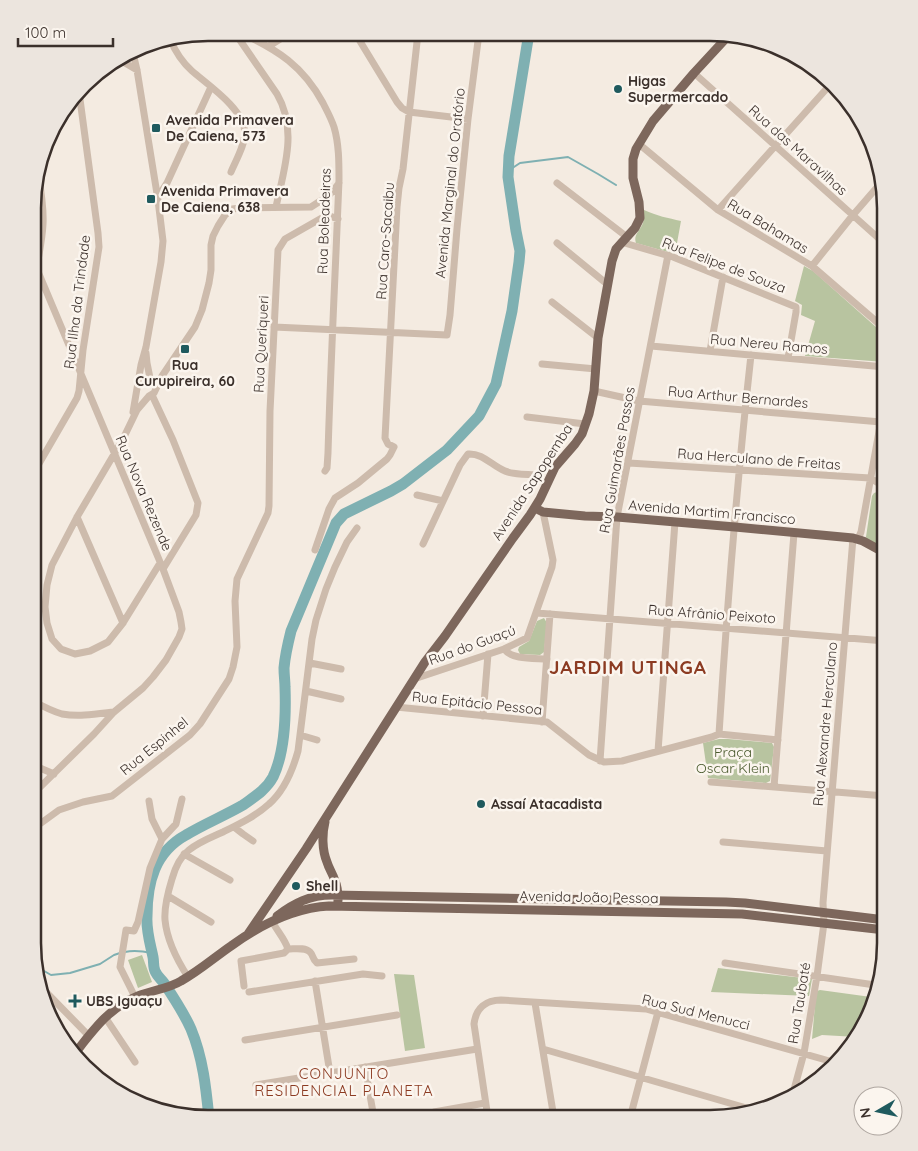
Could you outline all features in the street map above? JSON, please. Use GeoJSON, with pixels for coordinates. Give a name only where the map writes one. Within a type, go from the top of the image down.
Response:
{"type":"FeatureCollection","features":[{"type":"Feature","properties":{"kind":"main road","name":"Avenida Sapopemba"},"geometry":{"type":"LineString","coordinates":[[248,934],[306,849],[425,662],[539,510],[554,467],[582,434],[594,392],[598,338],[614,252],[638,225],[640,218],[639,202],[632,172],[633,159],[639,144],[653,121],[723,42]]}},
{"type":"Feature","properties":{"kind":"main road","name":"Avenida Martim Francisco"},"geometry":{"type":"LineString","coordinates":[[539,510],[585,516],[735,526],[855,538],[877,549]]}},
{"type":"Feature","properties":{"kind":"main road","name":"Avenida Sapopemba"},"geometry":{"type":"LineString","coordinates":[[325,819],[323,838],[325,858]]}},
{"type":"Feature","properties":{"kind":"main road"},"geometry":{"type":"LineString","coordinates":[[306,849],[317,850],[325,858],[335,880],[342,889],[352,895]]}},
{"type":"Feature","properties":{"kind":"main road"},"geometry":{"type":"LineString","coordinates":[[329,906],[337,903],[338,895],[335,880]]}},
{"type":"Feature","properties":{"kind":"main road"},"geometry":{"type":"LineString","coordinates":[[276,894],[277,903],[288,912]]}},
{"type":"Feature","properties":{"kind":"main road","name":"Avenida João Pessoa"},"geometry":{"type":"LineString","coordinates":[[288,912],[296,903],[313,897],[352,895],[726,902],[876,919]]}},
{"type":"Feature","properties":{"kind":"main road","name":"Avenida João Pessoa"},"geometry":{"type":"LineString","coordinates":[[248,934],[288,912],[329,906],[742,914],[876,929]]}},
{"type":"Feature","properties":{"kind":"main road"},"geometry":{"type":"LineString","coordinates":[[79,1048],[105,1017],[117,1007],[137,996],[184,980],[248,934]]}},
{"type":"Feature","properties":{"kind":"street"},"geometry":{"type":"LineString","coordinates":[[241,41],[282,102],[286,117],[289,134],[288,149],[276,207]]}},
{"type":"Feature","properties":{"kind":"street","name":"Rua Boleadeiras"},"geometry":{"type":"LineString","coordinates":[[258,41],[269,46],[301,70],[311,83],[325,108],[333,124],[338,144],[338,219],[328,453],[325,471]]}},
{"type":"Feature","properties":{"kind":"street"},"geometry":{"type":"LineString","coordinates":[[269,46],[277,41]]}},
{"type":"Feature","properties":{"kind":"street"},"geometry":{"type":"LineString","coordinates":[[360,41],[396,102],[402,108],[409,112],[468,119]]}},
{"type":"Feature","properties":{"kind":"street","name":"Rua Caro-Sacaibu"},"geometry":{"type":"LineString","coordinates":[[314,550],[332,502],[387,459],[394,447],[388,444],[385,438],[397,207],[417,41]]}},
{"type":"Feature","properties":{"kind":"street","name":"Avenida Marginal do Oratório"},"geometry":{"type":"LineString","coordinates":[[391,332],[446,336],[450,315],[468,119],[478,41]]}},
{"type":"Feature","properties":{"kind":"street"},"geometry":{"type":"LineString","coordinates":[[173,46],[191,70],[234,108],[245,129],[244,140],[231,172]]}},
{"type":"Feature","properties":{"kind":"street"},"geometry":{"type":"LineString","coordinates":[[132,418],[161,262],[163,241],[138,70],[134,58]]}},
{"type":"Feature","properties":{"kind":"street"},"geometry":{"type":"LineString","coordinates":[[126,63],[138,70]]}},
{"type":"Feature","properties":{"kind":"street","name":"Rua das Maravilhas"},"geometry":{"type":"LineString","coordinates":[[694,74],[877,236]]}},
{"type":"Feature","properties":{"kind":"street"},"geometry":{"type":"LineString","coordinates":[[158,197],[167,183],[211,86]]}},
{"type":"Feature","properties":{"kind":"street"},"geometry":{"type":"LineString","coordinates":[[718,210],[827,89]]}},
{"type":"Feature","properties":{"kind":"street","name":"Rua Ilha da Trindade"},"geometry":{"type":"LineString","coordinates":[[41,462],[77,398],[79,391],[99,241],[80,102]]}},
{"type":"Feature","properties":{"kind":"street","name":"Rua Bahamas"},"geometry":{"type":"LineString","coordinates":[[639,144],[718,210],[812,266],[877,322]]}},
{"type":"Feature","properties":{"kind":"street"},"geometry":{"type":"LineString","coordinates":[[311,207],[328,196],[339,183]]}},
{"type":"Feature","properties":{"kind":"street"},"geometry":{"type":"LineString","coordinates":[[557,183],[624,240]]}},
{"type":"Feature","properties":{"kind":"street"},"geometry":{"type":"LineString","coordinates":[[812,266],[875,189]]}},
{"type":"Feature","properties":{"kind":"street"},"geometry":{"type":"LineString","coordinates":[[41,243],[43,223],[42,198]]}},
{"type":"Feature","properties":{"kind":"street"},"geometry":{"type":"LineString","coordinates":[[146,347],[147,363],[151,378],[156,383],[153,393],[198,503],[196,515],[123,623],[108,642],[90,651],[75,654],[61,649],[50,635],[45,607],[52,565],[77,517],[115,454],[132,418],[153,393],[169,365],[195,327],[202,310],[209,283],[213,236],[222,218],[232,209],[311,207],[338,219]]}},
{"type":"Feature","properties":{"kind":"street","name":"Rua Queriqueri"},"geometry":{"type":"LineString","coordinates":[[236,630],[235,601],[237,579],[268,513],[270,411],[277,256],[280,244],[285,239],[327,215]]}},
{"type":"Feature","properties":{"kind":"street","name":"Rua Felipe de Souza"},"geometry":{"type":"LineString","coordinates":[[624,240],[668,255],[796,307],[788,358]]}},
{"type":"Feature","properties":{"kind":"street"},"geometry":{"type":"LineString","coordinates":[[557,243],[607,284]]}},
{"type":"Feature","properties":{"kind":"street","name":"Rua Guimarães Passos"},"geometry":{"type":"LineString","coordinates":[[600,761],[617,517],[668,255]]}},
{"type":"Feature","properties":{"kind":"street"},"geometry":{"type":"LineString","coordinates":[[710,351],[723,277]]}},
{"type":"Feature","properties":{"kind":"street","name":"Rua Nova Rezende"},"geometry":{"type":"LineString","coordinates":[[41,279],[162,566],[180,612],[182,629],[166,660],[153,677],[114,712],[41,786]]}},
{"type":"Feature","properties":{"kind":"street"},"geometry":{"type":"LineString","coordinates":[[552,302],[598,338]]}},
{"type":"Feature","properties":{"kind":"street"},"geometry":{"type":"LineString","coordinates":[[274,327],[391,332]]}},
{"type":"Feature","properties":{"kind":"street","name":"Rua Nereu Ramos"},"geometry":{"type":"LineString","coordinates":[[651,346],[877,366]]}},
{"type":"Feature","properties":{"kind":"street"},"geometry":{"type":"LineString","coordinates":[[719,734],[726,628],[751,355]]}},
{"type":"Feature","properties":{"kind":"street"},"geometry":{"type":"LineString","coordinates":[[542,364],[596,369]]}},
{"type":"Feature","properties":{"kind":"street"},"geometry":{"type":"LineString","coordinates":[[137,386],[143,378],[151,378],[169,365]]}},
{"type":"Feature","properties":{"kind":"street"},"geometry":{"type":"LineString","coordinates":[[137,386],[142,396],[153,393]]}},
{"type":"Feature","properties":{"kind":"street","name":"Rua Arthur Bernardes"},"geometry":{"type":"LineString","coordinates":[[594,392],[639,401],[877,422]]}},
{"type":"Feature","properties":{"kind":"street"},"geometry":{"type":"LineString","coordinates":[[527,417],[585,424]]}},
{"type":"Feature","properties":{"kind":"street","name":"Rua Alexandre Herculano"},"geometry":{"type":"LineString","coordinates":[[823,912],[855,538],[861,532],[877,444]]}},
{"type":"Feature","properties":{"kind":"street"},"geometry":{"type":"LineString","coordinates":[[423,544],[466,456],[470,454],[482,456],[506,472],[538,475]]}},
{"type":"Feature","properties":{"kind":"street","name":"Rua Herculano de Freitas"},"geometry":{"type":"LineString","coordinates":[[629,463],[870,478],[877,482]]}},
{"type":"Feature","properties":{"kind":"street"},"geometry":{"type":"LineString","coordinates":[[417,495],[443,501]]}},
{"type":"Feature","properties":{"kind":"street","name":"Rua do Guaçú"},"geometry":{"type":"LineString","coordinates":[[414,679],[504,649],[527,638],[553,563],[539,510]]}},
{"type":"Feature","properties":{"kind":"street"},"geometry":{"type":"LineString","coordinates":[[77,517],[123,623]]}},
{"type":"Feature","properties":{"kind":"street"},"geometry":{"type":"LineString","coordinates":[[658,751],[675,522]]}},
{"type":"Feature","properties":{"kind":"street"},"geometry":{"type":"LineString","coordinates":[[184,980],[168,936],[165,920],[174,872],[184,854],[194,846],[234,826],[271,803],[295,763],[314,631],[326,589],[346,542],[357,528]]}},
{"type":"Feature","properties":{"kind":"street"},"geometry":{"type":"LineString","coordinates":[[774,787],[794,533]]}},
{"type":"Feature","properties":{"kind":"street","name":"Rua Afrânio Peixoto"},"geometry":{"type":"LineString","coordinates":[[537,613],[876,640]]}},
{"type":"Feature","properties":{"kind":"street"},"geometry":{"type":"LineString","coordinates":[[542,722],[550,614]]}},
{"type":"Feature","properties":{"kind":"street","name":"Rua Espinhel"},"geometry":{"type":"LineString","coordinates":[[41,823],[58,810],[112,796],[190,735],[200,724],[229,679],[237,648],[236,630]]}},
{"type":"Feature","properties":{"kind":"street"},"geometry":{"type":"LineString","coordinates":[[504,649],[507,654],[514,656],[546,659]]}},
{"type":"Feature","properties":{"kind":"street"},"geometry":{"type":"LineString","coordinates":[[483,716],[488,654]]}},
{"type":"Feature","properties":{"kind":"street"},"geometry":{"type":"LineString","coordinates":[[310,663],[341,669]]}},
{"type":"Feature","properties":{"kind":"street"},"geometry":{"type":"LineString","coordinates":[[306,693],[341,699]]}},
{"type":"Feature","properties":{"kind":"street"},"geometry":{"type":"LineString","coordinates":[[41,705],[63,714],[77,715],[114,712]]}},
{"type":"Feature","properties":{"kind":"street","name":"Rua Epitácio Pessoa"},"geometry":{"type":"LineString","coordinates":[[396,707],[547,722],[589,755],[600,761]]}},
{"type":"Feature","properties":{"kind":"street"},"geometry":{"type":"LineString","coordinates":[[600,761],[616,762],[719,734],[778,740]]}},
{"type":"Feature","properties":{"kind":"street"},"geometry":{"type":"LineString","coordinates":[[300,735],[317,740]]}},
{"type":"Feature","properties":{"kind":"street"},"geometry":{"type":"LineString","coordinates":[[41,768],[54,774]]}},
{"type":"Feature","properties":{"kind":"street"},"geometry":{"type":"LineString","coordinates":[[711,782],[876,795]]}},
{"type":"Feature","properties":{"kind":"street"},"geometry":{"type":"LineString","coordinates":[[137,996],[120,967],[126,930],[134,931],[138,922],[150,868],[162,839],[176,824],[182,800]]}},
{"type":"Feature","properties":{"kind":"street"},"geometry":{"type":"LineString","coordinates":[[149,801],[152,819],[162,839]]}},
{"type":"Feature","properties":{"kind":"street"},"geometry":{"type":"LineString","coordinates":[[234,826],[253,841]]}},
{"type":"Feature","properties":{"kind":"street"},"geometry":{"type":"LineString","coordinates":[[723,842],[827,851]]}},
{"type":"Feature","properties":{"kind":"street"},"geometry":{"type":"LineString","coordinates":[[184,854],[230,880]]}},
{"type":"Feature","properties":{"kind":"street"},"geometry":{"type":"LineString","coordinates":[[168,896],[212,922]]}},
{"type":"Feature","properties":{"kind":"street","name":"Rua Taubaté"},"geometry":{"type":"LineString","coordinates":[[795,1086],[804,1053],[824,923],[823,912]]}},
{"type":"Feature","properties":{"kind":"street"},"geometry":{"type":"LineString","coordinates":[[270,922],[286,942],[288,949]]}},
{"type":"Feature","properties":{"kind":"street"},"geometry":{"type":"LineString","coordinates":[[244,986],[241,961],[284,953],[288,949],[305,949],[311,953],[314,961],[318,963],[354,959]]}},
{"type":"Feature","properties":{"kind":"street"},"geometry":{"type":"LineString","coordinates":[[725,963],[871,984]]}},
{"type":"Feature","properties":{"kind":"street"},"geometry":{"type":"LineString","coordinates":[[249,992],[363,974],[382,976]]}},
{"type":"Feature","properties":{"kind":"street"},"geometry":{"type":"LineString","coordinates":[[315,982],[330,1073]]}},
{"type":"Feature","properties":{"kind":"street"},"geometry":{"type":"LineString","coordinates":[[51,997],[89,1036]]}},
{"type":"Feature","properties":{"kind":"street","name":"Rua Sud Menucci"},"geometry":{"type":"LineString","coordinates":[[477,1049],[474,1029],[476,1014],[481,1006],[491,1001],[501,1000],[641,1009],[658,1012],[828,1061]]}},
{"type":"Feature","properties":{"kind":"street"},"geometry":{"type":"LineString","coordinates":[[535,1003],[553,1109]]}},
{"type":"Feature","properties":{"kind":"street"},"geometry":{"type":"LineString","coordinates":[[632,1109],[658,1012]]}},
{"type":"Feature","properties":{"kind":"street"},"geometry":{"type":"LineString","coordinates":[[245,1040],[397,1015]]}},
{"type":"Feature","properties":{"kind":"street"},"geometry":{"type":"LineString","coordinates":[[105,1017],[134,1062]]}},
{"type":"Feature","properties":{"kind":"street"},"geometry":{"type":"LineString","coordinates":[[256,1085],[477,1049],[486,1109]]}},
{"type":"Feature","properties":{"kind":"street"},"geometry":{"type":"LineString","coordinates":[[543,1049],[740,1106]]}},
{"type":"Feature","properties":{"kind":"street"},"geometry":{"type":"LineString","coordinates":[[365,1067],[372,1109]]}},
{"type":"Feature","properties":{"kind":"street"},"geometry":{"type":"LineString","coordinates":[[451,1109],[485,1103]]}},
{"type":"Feature","properties":{"kind":"green space"},"geometry":{"type":"Polygon","coordinates":[[[644,210],[681,221],[675,254],[636,243],[636,235],[643,223],[644,210]]]}},
{"type":"Feature","properties":{"kind":"green space"},"geometry":{"type":"Polygon","coordinates":[[[804,266],[813,271],[877,328],[877,361],[805,356],[815,321],[801,315],[802,305],[795,301],[804,266]]]}},
{"type":"Feature","properties":{"kind":"green space"},"geometry":{"type":"Polygon","coordinates":[[[877,492],[877,546],[867,540],[866,537],[874,493],[877,492]]]}},
{"type":"Feature","properties":{"kind":"green space"},"geometry":{"type":"Polygon","coordinates":[[[544,618],[547,623],[544,652],[540,655],[520,654],[519,647],[529,641],[537,621],[544,618]]]}},
{"type":"Feature","properties":{"kind":"green space","name":"Praça Oscar Klein"},"geometry":{"type":"Polygon","coordinates":[[[719,739],[772,743],[774,747],[770,781],[766,783],[708,778],[703,743],[719,739]]]}},
{"type":"Feature","properties":{"kind":"green space"},"geometry":{"type":"Polygon","coordinates":[[[142,955],[152,982],[138,988],[128,960],[142,955]]]}},
{"type":"Feature","properties":{"kind":"green space"},"geometry":{"type":"Polygon","coordinates":[[[718,968],[812,979],[809,996],[711,992],[718,968]]]}},
{"type":"Feature","properties":{"kind":"green space"},"geometry":{"type":"Polygon","coordinates":[[[394,974],[414,975],[425,1048],[405,1051],[394,974]]]}},
{"type":"Feature","properties":{"kind":"green space"},"geometry":{"type":"Polygon","coordinates":[[[817,991],[867,997],[864,1007],[847,1036],[822,1035],[812,1039],[817,991]]]}},
{"type":"Feature","properties":{"kind":"waterway"},"geometry":{"type":"LineString","coordinates":[[208,1109],[203,1073],[191,1029],[182,1011],[154,968],[147,921],[147,903],[151,880],[160,859],[175,842],[243,805],[263,789],[273,777],[280,756],[284,733],[284,668],[291,631],[336,523],[344,514],[403,484],[447,450],[479,416],[496,384],[512,311],[519,262],[520,251],[508,177],[509,156],[528,41]]}},
{"type":"Feature","properties":{"kind":"waterway"},"geometry":{"type":"LineString","coordinates":[[508,171],[520,163],[568,157],[616,185]]}},
{"type":"Feature","properties":{"kind":"waterway"},"geometry":{"type":"LineString","coordinates":[[125,952],[152,953]]}},
{"type":"Feature","properties":{"kind":"waterway"},"geometry":{"type":"LineString","coordinates":[[44,971],[51,975],[70,973],[100,964],[120,953]]}},
{"type":"Feature","properties":{"kind":"place","name":"Higas Supermercado"},"geometry":{"type":"Point","coordinates":[618,89]}},
{"type":"Feature","properties":{"kind":"place","name":"Avenida Primavera De Caiena, 573"},"geometry":{"type":"Point","coordinates":[156,128]}},
{"type":"Feature","properties":{"kind":"place","name":"Avenida Primavera De Caiena, 638"},"geometry":{"type":"Point","coordinates":[151,199]}},
{"type":"Feature","properties":{"kind":"place","name":"Rua Curupireira, 60"},"geometry":{"type":"Point","coordinates":[185,349]}},
{"type":"Feature","properties":{"kind":"place","name":"Assaí Atacadista"},"geometry":{"type":"Point","coordinates":[481,804]}},
{"type":"Feature","properties":{"kind":"place","name":"Shell"},"geometry":{"type":"Point","coordinates":[296,886]}},
{"type":"Feature","properties":{"kind":"place","name":"UBS Iguaçu"},"geometry":{"type":"Point","coordinates":[75,1001]}},
{"type":"Feature","properties":{"kind":"district","name":"JARDIM UTINGA"},"geometry":{"type":"Point","coordinates":[628,667]}},
{"type":"Feature","properties":{"kind":"district","name":"CONJUNTO RESIDENCIAL PLANETA"},"geometry":{"type":"Point","coordinates":[344,1082]}}]}
